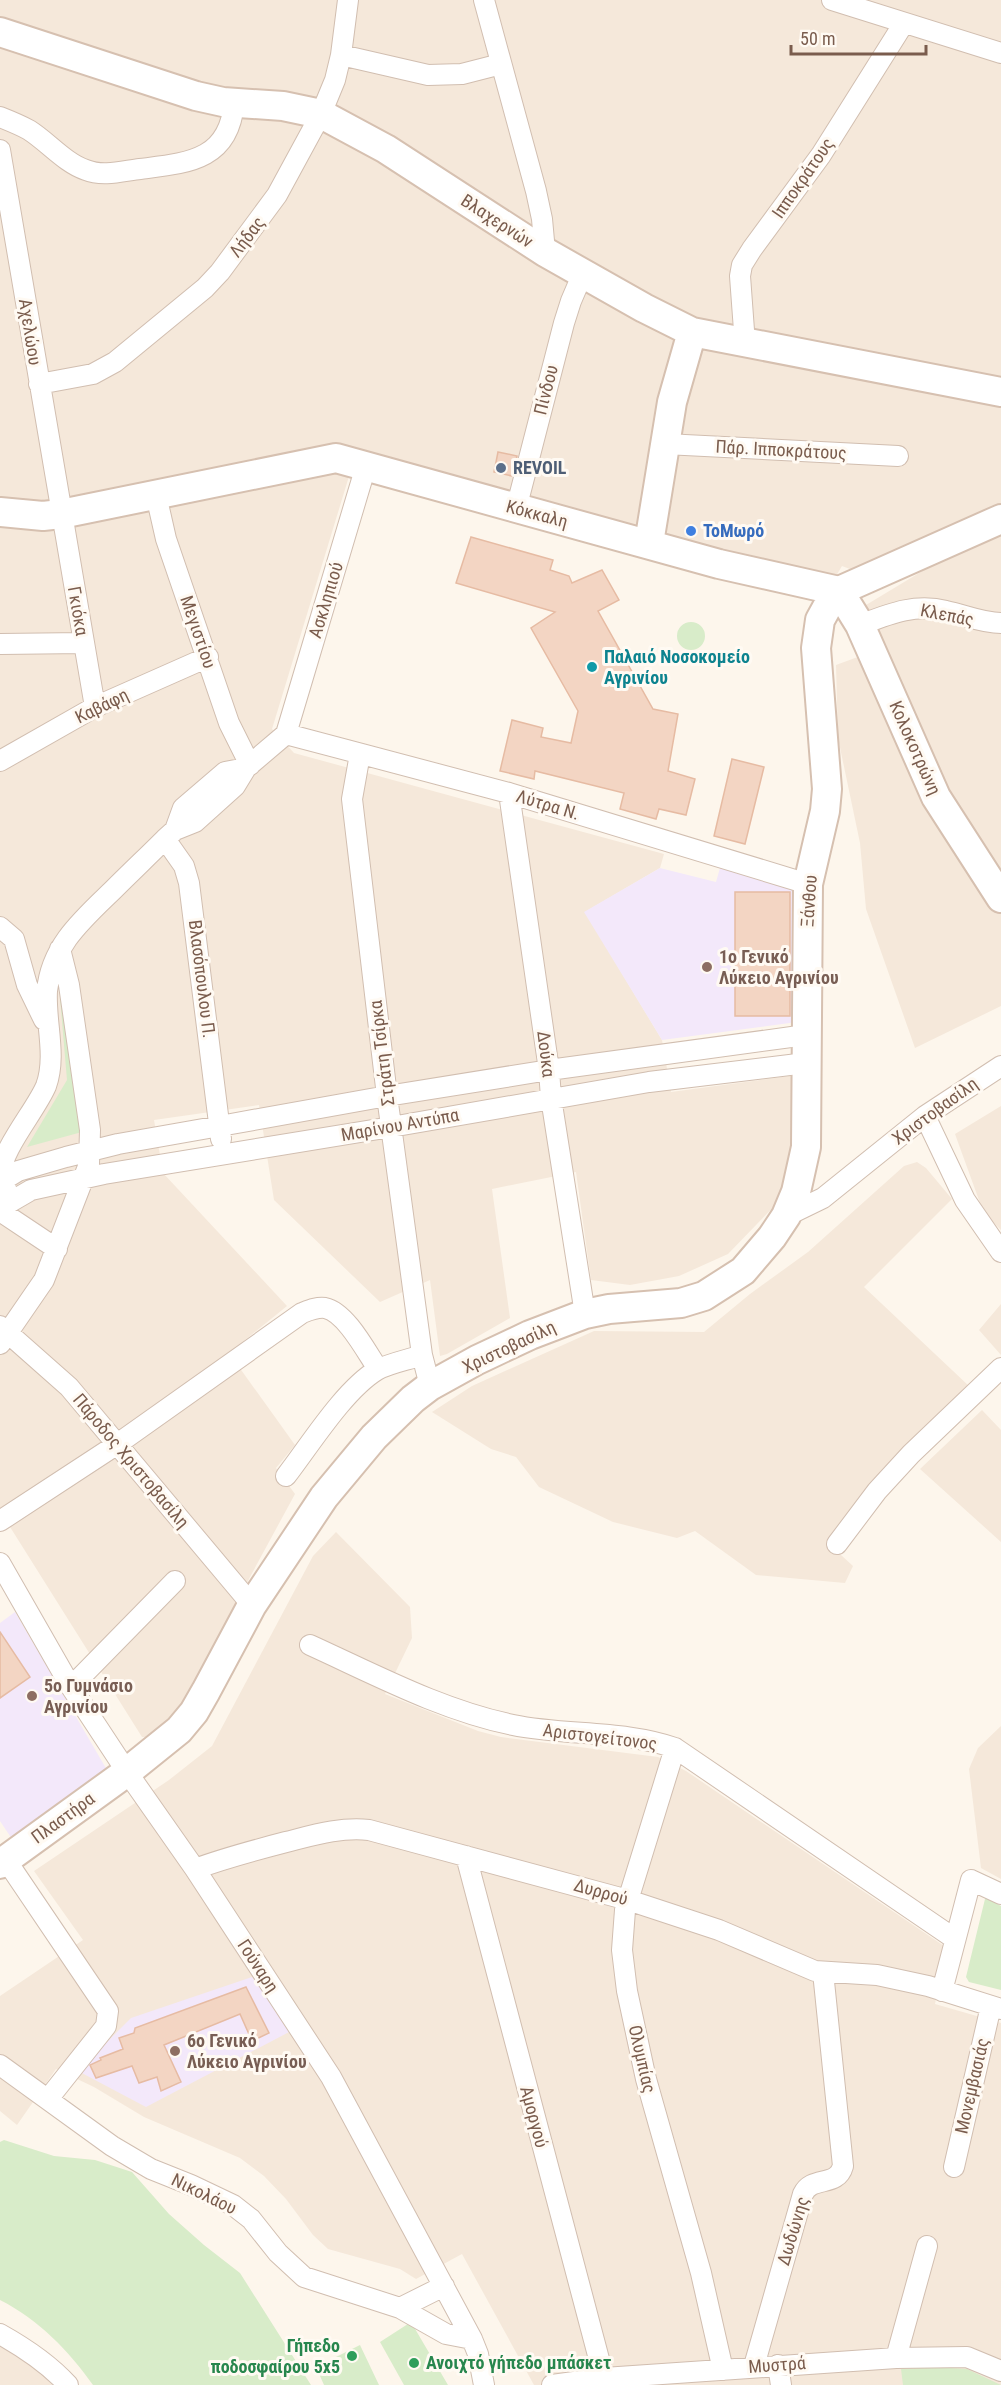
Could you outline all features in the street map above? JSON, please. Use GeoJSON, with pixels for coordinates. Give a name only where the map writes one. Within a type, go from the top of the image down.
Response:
{"type":"FeatureCollection","features":[{"type":"Feature","properties":{"kind":"main road","name":"Βλαχερνών"},"geometry":{"type":"LineString","coordinates":[[0,32],[196,96],[234,103],[271,104],[321,114],[386,149],[545,252],[644,308],[692,332],[1001,392]]}},
{"type":"Feature","properties":{"kind":"main road"},"geometry":{"type":"LineString","coordinates":[[650,543],[675,389],[692,332]]}},
{"type":"Feature","properties":{"kind":"main road","name":"Κόκκαλη"},"geometry":{"type":"LineString","coordinates":[[0,513],[43,516],[61,514],[336,458],[516,509],[650,543],[719,564],[840,591]]}},
{"type":"Feature","properties":{"kind":"main road"},"geometry":{"type":"LineString","coordinates":[[840,591],[1001,519]]}},
{"type":"Feature","properties":{"kind":"main road","name":"Κολοκοτρώνη"},"geometry":{"type":"LineString","coordinates":[[840,591],[860,625],[936,797],[1001,898]]}},
{"type":"Feature","properties":{"kind":"main road","name":"Ξάνθου"},"geometry":{"type":"LineString","coordinates":[[786,1216],[796,1192],[806,1147],[808,884],[825,811],[827,789],[816,648],[817,632],[824,610],[840,591]]}},
{"type":"Feature","properties":{"kind":"main road","name":"Χριστοβασίλη"},"geometry":{"type":"LineString","coordinates":[[127,1772],[170,1738],[194,1712],[252,1605],[324,1497],[391,1419],[430,1386],[504,1347],[585,1314],[609,1309],[681,1303],[714,1291],[744,1271],[786,1216]]}},
{"type":"Feature","properties":{"kind":"main road","name":"Πλαστήρα"},"geometry":{"type":"LineString","coordinates":[[3,1862],[127,1772]]}},
{"type":"Feature","properties":{"kind":"street","name":"Λήδας"},"geometry":{"type":"LineString","coordinates":[[39,384],[93,374],[115,362],[205,288],[220,272],[277,195],[321,114],[335,80],[341,55],[348,0]]}},
{"type":"Feature","properties":{"kind":"street"},"geometry":{"type":"LineString","coordinates":[[484,0],[536,191],[542,219],[545,252]]}},
{"type":"Feature","properties":{"kind":"street"},"geometry":{"type":"LineString","coordinates":[[833,0],[1001,53]]}},
{"type":"Feature","properties":{"kind":"street","name":"Ιπποκράτους"},"geometry":{"type":"LineString","coordinates":[[745,344],[740,276],[742,265],[821,155],[904,22]]}},
{"type":"Feature","properties":{"kind":"street"},"geometry":{"type":"LineString","coordinates":[[341,55],[428,75],[462,74],[501,64]]}},
{"type":"Feature","properties":{"kind":"street"},"geometry":{"type":"LineString","coordinates":[[0,117],[30,131],[80,168],[106,174],[185,163],[205,156],[227,131],[233,115],[234,103]]}},
{"type":"Feature","properties":{"kind":"street","name":"Αχελώου"},"geometry":{"type":"LineString","coordinates":[[0,150],[61,514]]}},
{"type":"Feature","properties":{"kind":"street","name":"Πίνδου"},"geometry":{"type":"LineString","coordinates":[[516,509],[570,301],[583,273]]}},
{"type":"Feature","properties":{"kind":"street","name":"Πάρ. Ιπποκράτους"},"geometry":{"type":"LineString","coordinates":[[665,444],[898,456]]}},
{"type":"Feature","properties":{"kind":"street","name":"Ασκληπιού"},"geometry":{"type":"LineString","coordinates":[[286,734],[366,466]]}},
{"type":"Feature","properties":{"kind":"street","name":"Μεγιστίου"},"geometry":{"type":"LineString","coordinates":[[156,495],[168,546],[229,723],[248,767]]}},
{"type":"Feature","properties":{"kind":"street","name":"Γκιόκα"},"geometry":{"type":"LineString","coordinates":[[61,514],[94,707]]}},
{"type":"Feature","properties":{"kind":"street","name":"Κλεπάς"},"geometry":{"type":"LineString","coordinates":[[860,625],[903,609],[922,608],[1000,628]]}},
{"type":"Feature","properties":{"kind":"street"},"geometry":{"type":"LineString","coordinates":[[0,644],[83,644]]}},
{"type":"Feature","properties":{"kind":"street","name":"Καβάφη"},"geometry":{"type":"LineString","coordinates":[[0,761],[94,707],[208,657]]}},
{"type":"Feature","properties":{"kind":"street"},"geometry":{"type":"LineString","coordinates":[[57,1249],[4,1206],[1,1181],[2,1167],[7,1154],[43,1092],[48,1078],[50,1055],[47,987],[60,949],[77,924],[170,834],[195,822],[235,786],[248,767],[286,734]]}},
{"type":"Feature","properties":{"kind":"street","name":"Λύτρα Ν."},"geometry":{"type":"LineString","coordinates":[[286,734],[509,793],[808,884]]}},
{"type":"Feature","properties":{"kind":"street","name":"Στράτη Τσίρκα"},"geometry":{"type":"LineString","coordinates":[[360,754],[352,799],[391,1127],[422,1355],[430,1386]]}},
{"type":"Feature","properties":{"kind":"street","name":"Δούκα"},"geometry":{"type":"LineString","coordinates":[[509,793],[549,1070],[551,1098],[585,1314]]}},
{"type":"Feature","properties":{"kind":"street","name":"Βλασόπουλου Π."},"geometry":{"type":"LineString","coordinates":[[170,834],[189,883],[223,1153]]}},
{"type":"Feature","properties":{"kind":"street"},"geometry":{"type":"LineString","coordinates":[[0,927],[14,939],[27,985],[47,1024]]}},
{"type":"Feature","properties":{"kind":"street"},"geometry":{"type":"LineString","coordinates":[[3,1335],[39,1291],[85,1178],[91,1151],[69,985],[60,949]]}},
{"type":"Feature","properties":{"kind":"street","name":"Μαρίνου Αντύπα"},"geometry":{"type":"LineString","coordinates":[[1,1181],[24,1169],[91,1151],[220,1126],[549,1070],[806,1035]]}},
{"type":"Feature","properties":{"kind":"street"},"geometry":{"type":"LineString","coordinates":[[668,1054],[670,1078]]}},
{"type":"Feature","properties":{"kind":"street","name":"Μαρίνου Αντύπα"},"geometry":{"type":"LineString","coordinates":[[4,1206],[31,1190],[223,1153],[391,1127],[670,1078],[806,1063]]}},
{"type":"Feature","properties":{"kind":"street","name":"Χριστοβασίλη"},"geometry":{"type":"LineString","coordinates":[[786,1216],[814,1203],[839,1187],[925,1116],[1001,1066]]}},
{"type":"Feature","properties":{"kind":"street"},"geometry":{"type":"LineString","coordinates":[[925,1116],[965,1200],[1001,1252]]}},
{"type":"Feature","properties":{"kind":"street"},"geometry":{"type":"LineString","coordinates":[[0,1521],[117,1445],[285,1325],[314,1308],[326,1308],[336,1312],[347,1323],[378,1369]]}},
{"type":"Feature","properties":{"kind":"street","name":"Πάροδος Χριστοβασίλη"},"geometry":{"type":"LineString","coordinates":[[3,1335],[69,1387],[252,1605]]}},
{"type":"Feature","properties":{"kind":"street"},"geometry":{"type":"LineString","coordinates":[[286,1476],[343,1402],[378,1369],[422,1355]]}},
{"type":"Feature","properties":{"kind":"street"},"geometry":{"type":"LineString","coordinates":[[837,1544],[877,1491],[911,1454],[1001,1368]]}},
{"type":"Feature","properties":{"kind":"street","name":"Γούναρη"},"geometry":{"type":"LineString","coordinates":[[0,1563],[71,1687],[195,1869],[331,2078],[472,2338],[478,2354],[484,2385]]}},
{"type":"Feature","properties":{"kind":"street"},"geometry":{"type":"LineString","coordinates":[[71,1687],[175,1581]]}},
{"type":"Feature","properties":{"kind":"street","name":"Αριστογείτονος"},"geometry":{"type":"LineString","coordinates":[[310,1645],[413,1693],[479,1717],[532,1728],[637,1739],[675,1748],[955,1939]]}},
{"type":"Feature","properties":{"kind":"street","name":"Ολυμπίας"},"geometry":{"type":"LineString","coordinates":[[675,1748],[628,1900],[623,1922],[622,1950],[633,2023],[649,2090],[701,2273],[723,2370]]}},
{"type":"Feature","properties":{"kind":"street","name":"Δυρρού"},"geometry":{"type":"LineString","coordinates":[[195,1869],[230,1857],[327,1832],[350,1828],[369,1830],[628,1900],[710,1927],[809,1969],[823,1972],[872,1974],[996,2007]]}},
{"type":"Feature","properties":{"kind":"street","name":"Αμοργού"},"geometry":{"type":"LineString","coordinates":[[466,1856],[604,2378]]}},
{"type":"Feature","properties":{"kind":"street"},"geometry":{"type":"LineString","coordinates":[[3,1862],[108,2011],[106,2026],[48,2099]]}},
{"type":"Feature","properties":{"kind":"street"},"geometry":{"type":"LineString","coordinates":[[942,1991],[971,1880],[1001,1894]]}},
{"type":"Feature","properties":{"kind":"street","name":"Δωδώνης"},"geometry":{"type":"LineString","coordinates":[[754,2366],[803,2194],[813,2184],[834,2180],[843,2166],[823,1972]]}},
{"type":"Feature","properties":{"kind":"street","name":"Μονεμβασιάς"},"geometry":{"type":"LineString","coordinates":[[954,2167],[996,2007]]}},
{"type":"Feature","properties":{"kind":"street","name":"Νικολάου"},"geometry":{"type":"LineString","coordinates":[[0,2065],[112,2146],[151,2169],[233,2205],[251,2219],[278,2253],[304,2277],[400,2308],[446,2334],[472,2338]]}},
{"type":"Feature","properties":{"kind":"street"},"geometry":{"type":"LineString","coordinates":[[896,2358],[927,2246]]}},
{"type":"Feature","properties":{"kind":"street"},"geometry":{"type":"LineString","coordinates":[[400,2308],[444,2286]]}},
{"type":"Feature","properties":{"kind":"street"},"geometry":{"type":"LineString","coordinates":[[0,2334],[27,2350],[56,2372],[68,2385]]}},
{"type":"Feature","properties":{"kind":"street","name":"Μυστρά"},"geometry":{"type":"LineString","coordinates":[[552,2385],[604,2378],[754,2366],[896,2358],[967,2357],[1001,2371]]}},
{"type":"Feature","properties":{"kind":"street"},"geometry":{"type":"LineString","coordinates":[[778,2365],[781,2385]]}},
{"type":"Feature","properties":{"kind":"shaded area"},"geometry":{"type":"Polygon","coordinates":[[[0,0],[1001,0],[1001,506],[863,574],[842,566],[833,581],[357,450],[272,729],[294,753],[664,854],[660,868],[585,912],[662,1040],[671,1092],[797,1075],[799,1151],[783,1197],[728,1254],[679,1276],[630,1285],[591,1280],[576,1172],[492,1189],[510,1318],[440,1356],[430,1280],[380,1302],[274,1200],[259,1105],[154,1120],[163,1173],[287,1306],[229,1353],[295,1445],[276,1468],[295,1494],[250,1577],[192,1695],[158,1737],[142,1737],[0,1511],[0,0]]]}},
{"type":"Feature","properties":{"kind":"shaded area"},"geometry":{"type":"Polygon","coordinates":[[[1001,532],[1001,1006],[915,1048],[866,909],[860,843],[838,738],[836,665],[882,648],[866,605],[949,555],[1001,532]]]}},
{"type":"Feature","properties":{"kind":"shaded area","name":"1ο Γενικό Λύκειο Αγρινίου"},"geometry":{"type":"Polygon","coordinates":[[[660,868],[716,882],[720,868],[796,888],[797,1022],[662,1040],[584,912],[660,868]]]}},
{"type":"Feature","properties":{"kind":"shaded area"},"geometry":{"type":"Polygon","coordinates":[[[1001,1106],[1001,1230],[990,1219],[980,1203],[955,1134],[1001,1106]]]}},
{"type":"Feature","properties":{"kind":"shaded area"},"geometry":{"type":"Polygon","coordinates":[[[917,1162],[926,1168],[952,1199],[864,1287],[970,1387],[829,1544],[853,1566],[845,1583],[756,1575],[695,1531],[677,1538],[613,1522],[539,1487],[516,1457],[491,1449],[432,1412],[472,1386],[594,1331],[704,1332],[750,1294],[808,1252],[904,1166],[917,1162]]]}},
{"type":"Feature","properties":{"kind":"shaded area"},"geometry":{"type":"Polygon","coordinates":[[[1001,1304],[1001,1355],[979,1330],[1001,1304]]]}},
{"type":"Feature","properties":{"kind":"shaded area"},"geometry":{"type":"Polygon","coordinates":[[[982,1410],[1001,1430],[1001,1542],[920,1469],[982,1410]]]}},
{"type":"Feature","properties":{"kind":"shaded area"},"geometry":{"type":"Polygon","coordinates":[[[336,1532],[410,1607],[412,1638],[385,1694],[478,1731],[501,1737],[658,1757],[686,1771],[947,1948],[935,2004],[1001,2023],[1001,2385],[534,2385],[462,2254],[416,2279],[400,2269],[328,2249],[313,2235],[286,2199],[264,2176],[240,2158],[144,2117],[94,2087],[56,2069],[17,2125],[0,2111],[0,1996],[83,1940],[34,1871],[169,1780],[212,1746],[313,1556],[336,1532]]]}},
{"type":"Feature","properties":{"kind":"shaded area","name":"5ο Γυμνάσιο Αγρινίου"},"geometry":{"type":"Polygon","coordinates":[[[15,1612],[107,1770],[12,1839],[0,1821],[0,1623],[15,1612]]]}},
{"type":"Feature","properties":{"kind":"shaded area"},"geometry":{"type":"Polygon","coordinates":[[[1001,1726],[1001,1879],[981,1868],[969,1769],[978,1748],[1001,1726]]]}},
{"type":"Feature","properties":{"kind":"shaded area","name":"6ο Γενικό Λύκειο Αγρινίου"},"geometry":{"type":"Polygon","coordinates":[[[252,1977],[291,2031],[146,2107],[78,2071],[131,2018],[252,1977]]]}},
{"type":"Feature","properties":{"kind":"shaded area"},"geometry":{"type":"Polygon","coordinates":[[[0,2341],[21,2352],[57,2385],[0,2385],[0,2341]]]}},
{"type":"Feature","properties":{"kind":"green space"},"geometry":{"type":"Polygon","coordinates":[[[691,622],[701,626],[705,636],[701,646],[691,650],[681,646],[677,636],[681,626],[691,622]]]}},
{"type":"Feature","properties":{"kind":"green space"},"geometry":{"type":"Polygon","coordinates":[[[61,990],[82,1132],[27,1147],[67,1080],[61,990]]]}},
{"type":"Feature","properties":{"kind":"green space"},"geometry":{"type":"Polygon","coordinates":[[[987,1898],[1001,1906],[1001,1990],[969,1982],[966,1977],[987,1898]]]}},
{"type":"Feature","properties":{"kind":"green space"},"geometry":{"type":"Polygon","coordinates":[[[4,2140],[54,2156],[95,2160],[132,2172],[169,2214],[240,2273],[311,2385],[93,2385],[73,2360],[40,2326],[0,2300],[0,2142],[4,2140]]]}},
{"type":"Feature","properties":{"kind":"green space","name":"Ανοιχτό γήπεδο μπάσκετ"},"geometry":{"type":"Polygon","coordinates":[[[411,2322],[448,2385],[404,2385],[380,2342],[411,2322]]]}},
{"type":"Feature","properties":{"kind":"green space","name":"Γήπεδο ποδοσφαίρου 5x5"},"geometry":{"type":"Polygon","coordinates":[[[360,2345],[379,2385],[324,2385],[316,2367],[360,2345]]]}},
{"type":"Feature","properties":{"kind":"green space"},"geometry":{"type":"Polygon","coordinates":[[[935,2367],[967,2369],[1001,2385],[903,2385],[901,2369],[935,2367]]]}},
{"type":"Feature","properties":{"kind":"building"},"geometry":{"type":"Polygon","coordinates":[[[498,452],[517,456],[512,476],[494,472],[498,452]]]}},
{"type":"Feature","properties":{"kind":"building"},"geometry":{"type":"Polygon","coordinates":[[[471,537],[553,560],[550,570],[569,576],[572,583],[602,570],[619,600],[598,611],[653,709],[678,714],[668,771],[695,779],[686,815],[659,809],[656,819],[620,809],[624,793],[535,771],[534,779],[500,771],[512,720],[543,728],[541,737],[571,743],[578,711],[531,628],[555,612],[456,583],[471,537]]]}},
{"type":"Feature","properties":{"kind":"building"},"geometry":{"type":"Polygon","coordinates":[[[732,759],[764,767],[745,844],[714,836],[732,759]]]}},
{"type":"Feature","properties":{"kind":"building"},"geometry":{"type":"Polygon","coordinates":[[[735,892],[790,892],[790,1016],[735,1016],[735,892]]]}},
{"type":"Feature","properties":{"kind":"building"},"geometry":{"type":"Polygon","coordinates":[[[0,1632],[30,1677],[0,1698],[0,1632]]]}},
{"type":"Feature","properties":{"kind":"building"},"geometry":{"type":"Polygon","coordinates":[[[246,1987],[269,2033],[252,2041],[240,2014],[164,2045],[181,2082],[161,2091],[157,2077],[139,2083],[132,2066],[96,2078],[90,2065],[101,2060],[100,2058],[123,2049],[119,2038],[134,2033],[135,2028],[246,1987]]]}},
{"type":"Feature","properties":{"kind":"place","name":"REVOIL"},"geometry":{"type":"Point","coordinates":[501,468]}},
{"type":"Feature","properties":{"kind":"place","name":"ΤοΜωρό"},"geometry":{"type":"Point","coordinates":[691,531]}},
{"type":"Feature","properties":{"kind":"place","name":"Παλαιό Νοσοκομείο Αγρινίου"},"geometry":{"type":"Point","coordinates":[592,667]}},
{"type":"Feature","properties":{"kind":"place","name":"1ο Γενικό Λύκειο Αγρινίου"},"geometry":{"type":"Point","coordinates":[707,967]}},
{"type":"Feature","properties":{"kind":"place","name":"5ο Γυμνάσιο Αγρινίου"},"geometry":{"type":"Point","coordinates":[32,1696]}},
{"type":"Feature","properties":{"kind":"place","name":"6ο Γενικό Λύκειο Αγρινίου"},"geometry":{"type":"Point","coordinates":[175,2051]}},
{"type":"Feature","properties":{"kind":"place","name":"Γήπεδο ποδοσφαίρου 5x5"},"geometry":{"type":"Point","coordinates":[352,2356]}},
{"type":"Feature","properties":{"kind":"place","name":"Ανοιχτό γήπεδο μπάσκετ"},"geometry":{"type":"Point","coordinates":[414,2363]}}]}
